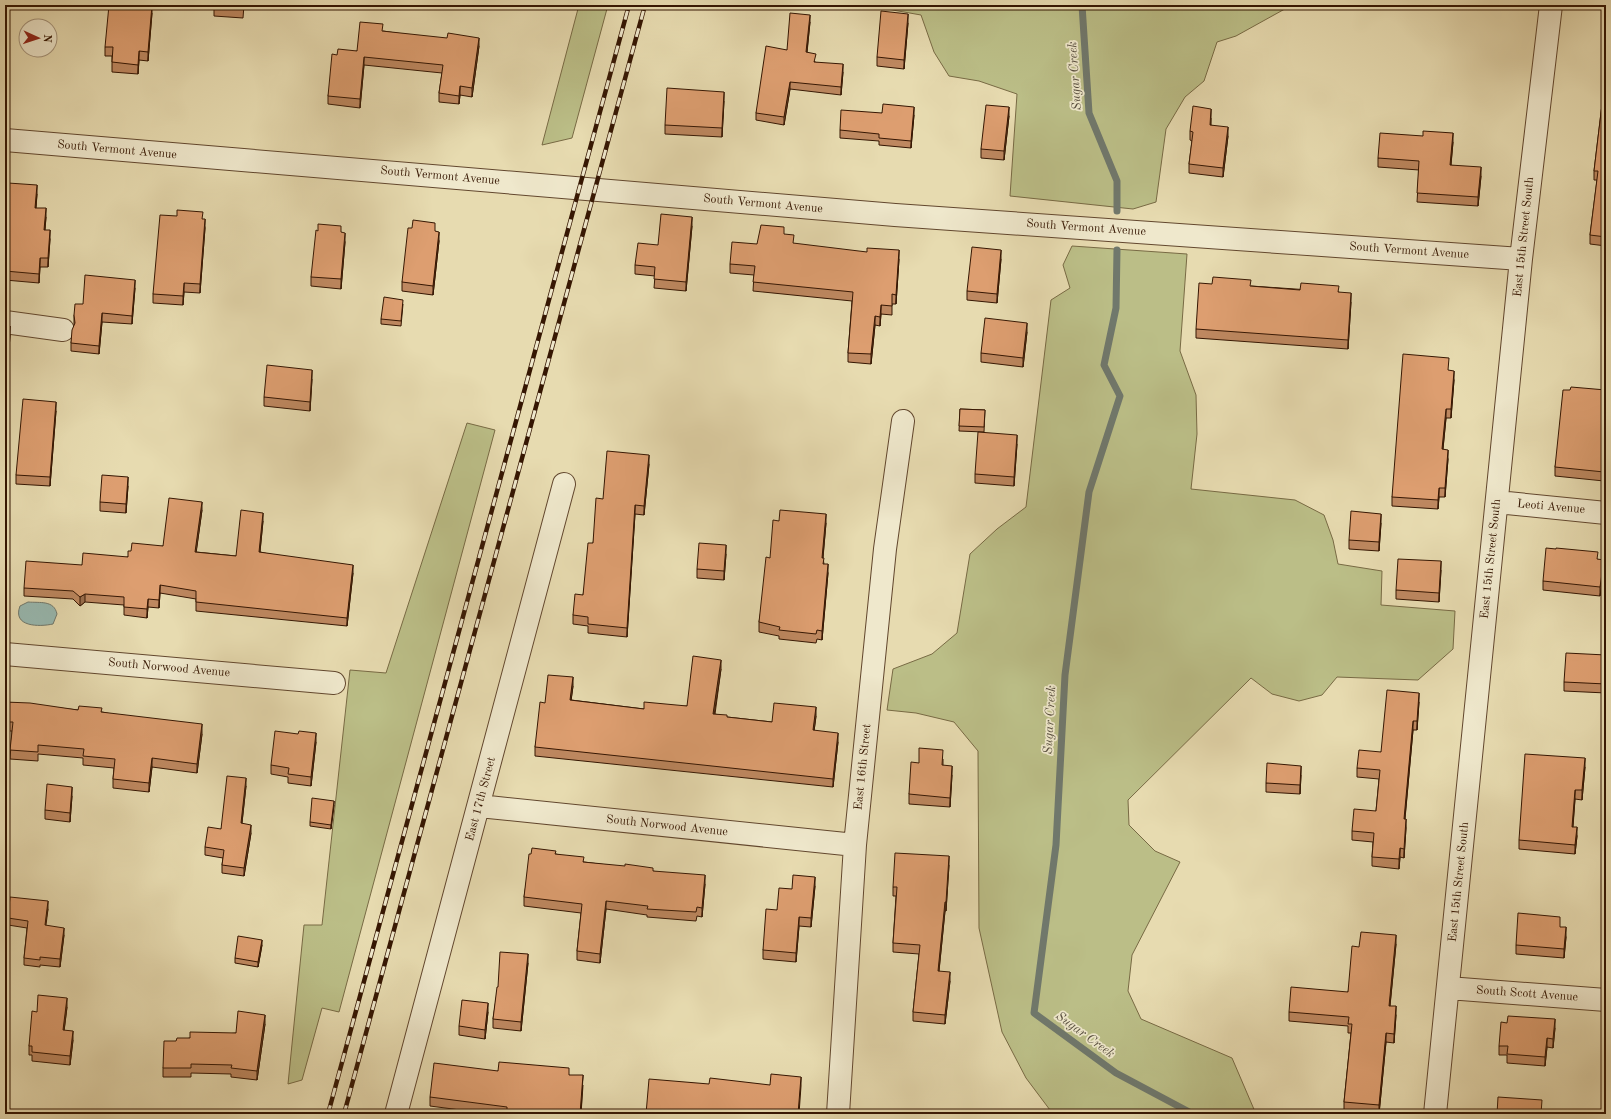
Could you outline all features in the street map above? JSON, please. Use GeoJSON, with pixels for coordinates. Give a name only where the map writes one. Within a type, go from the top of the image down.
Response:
{"type":"FeatureCollection","features":[{"type":"Feature","properties":{"kind":"street","name":"East 15th Street South"},"geometry":{"type":"LineString","coordinates":[[1435,1114],[1521,259],[1551,5]]}},
{"type":"Feature","properties":{"kind":"street","name":"South Vermont Avenue"},"geometry":{"type":"LineString","coordinates":[[5,140],[895,215],[1521,259]]}},
{"type":"Feature","properties":{"kind":"street"},"geometry":{"type":"LineString","coordinates":[[5,322],[63,330]]}},
{"type":"Feature","properties":{"kind":"street","name":"East 16th Street"},"geometry":{"type":"LineString","coordinates":[[838,1114],[855,845],[885,549],[903,421]]}},
{"type":"Feature","properties":{"kind":"street","name":"East 17th Street"},"geometry":{"type":"LineString","coordinates":[[396,1114],[564,484]]}},
{"type":"Feature","properties":{"kind":"street","name":"Leoti Avenue"},"geometry":{"type":"LineString","coordinates":[[1496,502],[1606,513]]}},
{"type":"Feature","properties":{"kind":"street","name":"South Norwood Avenue"},"geometry":{"type":"LineString","coordinates":[[5,654],[334,683]]}},
{"type":"Feature","properties":{"kind":"street","name":"South Norwood Avenue"},"geometry":{"type":"LineString","coordinates":[[479,806],[855,845]]}},
{"type":"Feature","properties":{"kind":"street","name":"South Scott Avenue"},"geometry":{"type":"LineString","coordinates":[[1448,988],[1606,1000]]}},
{"type":"Feature","properties":{"kind":"green space"},"geometry":{"type":"Polygon","coordinates":[[[579,5],[608,5],[572,138],[542,145],[579,5]]]}},
{"type":"Feature","properties":{"kind":"green space"},"geometry":{"type":"Polygon","coordinates":[[[874,5],[1292,5],[1236,36],[1217,42],[1204,81],[1185,97],[1166,129],[1156,202],[1133,209],[1010,196],[1017,94],[979,81],[949,76],[934,52],[921,15],[887,9],[874,5]]]}},
{"type":"Feature","properties":{"kind":"green space"},"geometry":{"type":"Polygon","coordinates":[[[1072,246],[1187,254],[1180,351],[1196,395],[1197,434],[1191,489],[1295,500],[1324,515],[1333,540],[1338,564],[1382,571],[1381,605],[1455,611],[1453,649],[1418,680],[1337,677],[1322,695],[1299,701],[1272,694],[1251,678],[1128,800],[1129,825],[1155,851],[1180,862],[1132,955],[1128,991],[1141,1019],[1232,1058],[1256,1114],[1053,1114],[1026,1078],[1002,1032],[979,928],[978,751],[954,722],[916,713],[887,710],[893,669],[932,654],[957,633],[970,554],[997,529],[1026,507],[1051,300],[1070,288],[1063,265],[1072,246]]]}},
{"type":"Feature","properties":{"kind":"green space"},"geometry":{"type":"Polygon","coordinates":[[[467,423],[495,430],[339,1012],[322,1008],[302,1080],[288,1084],[304,925],[322,925],[350,670],[386,673],[467,423]]]}},
{"type":"Feature","properties":{"kind":"water"},"geometry":{"type":"Polygon","coordinates":[[[28,602],[46,603],[53,606],[57,614],[53,624],[34,625],[23,622],[19,613],[20,606],[28,602]]]}},
{"type":"Feature","properties":{"kind":"building"},"geometry":{"type":"Polygon","coordinates":[[[109,5],[152,5],[148,52],[139,51],[138,65],[112,62],[113,47],[105,47],[109,5]]]}},
{"type":"Feature","properties":{"kind":"building"},"geometry":{"type":"Polygon","coordinates":[[[214,5],[244,5],[243,9],[214,7],[214,5]]]}},
{"type":"Feature","properties":{"kind":"building"},"geometry":{"type":"Polygon","coordinates":[[[1606,10],[1606,47],[1602,47],[1606,10]]]}},
{"type":"Feature","properties":{"kind":"building"},"geometry":{"type":"Polygon","coordinates":[[[881,11],[908,14],[904,60],[877,57],[881,11]]]}},
{"type":"Feature","properties":{"kind":"building"},"geometry":{"type":"Polygon","coordinates":[[[790,13],[810,15],[806,52],[816,54],[814,62],[843,64],[841,87],[790,82],[784,117],[756,113],[766,46],[787,50],[790,13]]]}},
{"type":"Feature","properties":{"kind":"building"},"geometry":{"type":"Polygon","coordinates":[[[360,22],[383,24],[382,31],[447,38],[448,33],[479,38],[472,88],[460,86],[459,96],[439,93],[443,65],[364,57],[360,99],[328,96],[332,54],[337,55],[338,49],[357,51],[360,22]]]}},
{"type":"Feature","properties":{"kind":"building"},"geometry":{"type":"Polygon","coordinates":[[[1606,71],[1606,237],[1590,235],[1598,171],[1594,171],[1606,71]]]}},
{"type":"Feature","properties":{"kind":"building"},"geometry":{"type":"Polygon","coordinates":[[[667,88],[724,92],[722,128],[665,125],[667,88]]]}},
{"type":"Feature","properties":{"kind":"building"},"geometry":{"type":"Polygon","coordinates":[[[883,104],[914,107],[911,141],[879,138],[879,134],[840,130],[841,110],[882,113],[883,104]]]}},
{"type":"Feature","properties":{"kind":"building"},"geometry":{"type":"Polygon","coordinates":[[[986,105],[1009,107],[1004,151],[981,149],[986,105]]]}},
{"type":"Feature","properties":{"kind":"building"},"geometry":{"type":"Polygon","coordinates":[[[1193,106],[1211,109],[1210,125],[1228,127],[1223,168],[1189,164],[1193,132],[1190,131],[1193,106]]]}},
{"type":"Feature","properties":{"kind":"building"},"geometry":{"type":"Polygon","coordinates":[[[1423,131],[1453,133],[1450,165],[1481,167],[1478,197],[1417,193],[1419,161],[1378,158],[1380,133],[1423,136],[1423,131]]]}},
{"type":"Feature","properties":{"kind":"building"},"geometry":{"type":"Polygon","coordinates":[[[8,183],[37,185],[35,208],[46,208],[44,230],[50,230],[48,258],[40,258],[39,274],[5,271],[5,223],[8,183]]]}},
{"type":"Feature","properties":{"kind":"building"},"geometry":{"type":"Polygon","coordinates":[[[177,210],[203,212],[202,219],[205,219],[200,284],[184,283],[183,296],[153,294],[160,215],[177,216],[177,210]]]}},
{"type":"Feature","properties":{"kind":"building"},"geometry":{"type":"Polygon","coordinates":[[[661,214],[692,217],[686,282],[654,279],[655,267],[635,265],[638,243],[658,245],[661,214]]]}},
{"type":"Feature","properties":{"kind":"building"},"geometry":{"type":"Polygon","coordinates":[[[413,220],[435,223],[435,231],[439,232],[433,286],[402,282],[408,228],[412,228],[413,220]]]}},
{"type":"Feature","properties":{"kind":"building"},"geometry":{"type":"Polygon","coordinates":[[[318,224],[341,226],[341,232],[345,233],[341,279],[311,277],[318,224]]]}},
{"type":"Feature","properties":{"kind":"building"},"geometry":{"type":"Polygon","coordinates":[[[761,225],[784,227],[784,234],[794,235],[793,243],[867,252],[867,248],[899,250],[896,295],[892,294],[892,306],[881,305],[880,317],[875,316],[871,354],[848,353],[853,292],[753,282],[755,266],[730,264],[732,242],[757,244],[761,225]]]}},
{"type":"Feature","properties":{"kind":"building"},"geometry":{"type":"Polygon","coordinates":[[[972,247],[1001,250],[997,294],[967,291],[972,247]]]}},
{"type":"Feature","properties":{"kind":"building"},"geometry":{"type":"Polygon","coordinates":[[[85,275],[135,280],[132,316],[102,313],[99,346],[71,343],[72,330],[75,323],[75,304],[83,304],[85,275]]]}},
{"type":"Feature","properties":{"kind":"building"},"geometry":{"type":"Polygon","coordinates":[[[1213,277],[1251,280],[1250,286],[1300,290],[1301,283],[1339,286],[1338,292],[1351,293],[1348,340],[1196,329],[1199,283],[1212,284],[1213,277]]]}},
{"type":"Feature","properties":{"kind":"building"},"geometry":{"type":"Polygon","coordinates":[[[384,297],[403,300],[401,321],[381,319],[384,297]]]}},
{"type":"Feature","properties":{"kind":"building"},"geometry":{"type":"Polygon","coordinates":[[[985,318],[1027,323],[1023,358],[981,353],[985,318]]]}},
{"type":"Feature","properties":{"kind":"building"},"geometry":{"type":"Polygon","coordinates":[[[5,326],[10,326],[8,356],[5,356],[5,326]]]}},
{"type":"Feature","properties":{"kind":"building"},"geometry":{"type":"Polygon","coordinates":[[[1403,354],[1449,358],[1448,370],[1454,371],[1451,409],[1446,409],[1442,449],[1448,450],[1445,488],[1439,488],[1438,500],[1392,497],[1403,354]]]}},
{"type":"Feature","properties":{"kind":"building"},"geometry":{"type":"Polygon","coordinates":[[[267,365],[312,370],[310,402],[264,397],[267,365]]]}},
{"type":"Feature","properties":{"kind":"building"},"geometry":{"type":"Polygon","coordinates":[[[1571,387],[1606,390],[1606,440],[1604,472],[1555,467],[1563,390],[1570,390],[1571,387]]]}},
{"type":"Feature","properties":{"kind":"building"},"geometry":{"type":"Polygon","coordinates":[[[23,399],[56,402],[50,477],[16,475],[23,399]]]}},
{"type":"Feature","properties":{"kind":"building"},"geometry":{"type":"Polygon","coordinates":[[[960,409],[985,410],[984,427],[959,426],[960,409]]]}},
{"type":"Feature","properties":{"kind":"building"},"geometry":{"type":"Polygon","coordinates":[[[978,432],[1017,435],[1014,477],[975,474],[978,432]]]}},
{"type":"Feature","properties":{"kind":"building"},"geometry":{"type":"Polygon","coordinates":[[[607,451],[649,455],[644,506],[635,505],[627,628],[588,624],[588,617],[573,615],[575,594],[583,595],[588,543],[593,543],[596,498],[603,499],[607,451]]]}},
{"type":"Feature","properties":{"kind":"building"},"geometry":{"type":"Polygon","coordinates":[[[102,475],[128,477],[126,504],[100,502],[102,475]]]}},
{"type":"Feature","properties":{"kind":"building"},"geometry":{"type":"Polygon","coordinates":[[[169,498],[202,502],[195,552],[236,556],[241,510],[263,513],[259,552],[353,565],[347,618],[196,602],[196,591],[160,585],[159,600],[148,599],[147,609],[124,607],[124,597],[85,594],[80,597],[73,591],[24,588],[26,561],[82,565],[83,553],[128,557],[128,551],[131,551],[132,543],[163,546],[169,498]]]}},
{"type":"Feature","properties":{"kind":"building"},"geometry":{"type":"Polygon","coordinates":[[[780,510],[826,514],[822,558],[824,558],[823,564],[828,564],[822,631],[817,630],[816,634],[779,630],[780,627],[759,622],[766,557],[770,558],[773,520],[779,521],[780,510]]]}},
{"type":"Feature","properties":{"kind":"building"},"geometry":{"type":"Polygon","coordinates":[[[1351,511],[1381,514],[1379,542],[1349,540],[1351,511]]]}},
{"type":"Feature","properties":{"kind":"building"},"geometry":{"type":"Polygon","coordinates":[[[699,543],[726,545],[724,571],[697,569],[699,543]]]}},
{"type":"Feature","properties":{"kind":"building"},"geometry":{"type":"Polygon","coordinates":[[[1546,548],[1598,552],[1597,559],[1604,560],[1600,587],[1543,581],[1546,548]]]}},
{"type":"Feature","properties":{"kind":"building"},"geometry":{"type":"Polygon","coordinates":[[[1398,559],[1441,561],[1439,593],[1396,590],[1398,559]]]}},
{"type":"Feature","properties":{"kind":"building"},"geometry":{"type":"Polygon","coordinates":[[[1566,653],[1606,655],[1606,684],[1564,682],[1566,653]]]}},
{"type":"Feature","properties":{"kind":"building"},"geometry":{"type":"Polygon","coordinates":[[[693,656],[721,660],[713,714],[772,722],[774,703],[816,707],[813,730],[838,733],[833,779],[535,747],[540,702],[545,703],[548,675],[573,677],[570,700],[644,709],[644,702],[687,706],[693,656]]]}},
{"type":"Feature","properties":{"kind":"building"},"geometry":{"type":"Polygon","coordinates":[[[1387,690],[1419,693],[1417,721],[1413,721],[1404,819],[1406,819],[1404,849],[1400,848],[1399,859],[1372,857],[1374,833],[1352,831],[1354,809],[1376,811],[1380,770],[1357,768],[1359,750],[1381,752],[1387,690]]]}},
{"type":"Feature","properties":{"kind":"building"},"geometry":{"type":"Polygon","coordinates":[[[5,702],[30,703],[78,710],[79,706],[102,708],[101,712],[202,724],[197,764],[152,758],[149,783],[113,779],[115,759],[83,756],[84,749],[38,745],[38,752],[10,750],[13,722],[5,722],[5,702]]]}},
{"type":"Feature","properties":{"kind":"building"},"geometry":{"type":"Polygon","coordinates":[[[275,731],[298,734],[299,731],[316,733],[311,777],[288,774],[289,768],[271,765],[275,731]]]}},
{"type":"Feature","properties":{"kind":"building"},"geometry":{"type":"Polygon","coordinates":[[[919,748],[943,750],[942,765],[952,766],[950,798],[909,794],[911,762],[919,763],[919,748]]]}},
{"type":"Feature","properties":{"kind":"building"},"geometry":{"type":"Polygon","coordinates":[[[1525,754],[1585,758],[1582,790],[1575,790],[1572,827],[1577,827],[1575,845],[1519,840],[1525,754]]]}},
{"type":"Feature","properties":{"kind":"building"},"geometry":{"type":"Polygon","coordinates":[[[1267,763],[1301,766],[1300,785],[1266,783],[1267,763]]]}},
{"type":"Feature","properties":{"kind":"building"},"geometry":{"type":"Polygon","coordinates":[[[227,776],[246,778],[241,823],[251,825],[244,868],[222,865],[224,850],[205,847],[208,827],[221,829],[227,776]]]}},
{"type":"Feature","properties":{"kind":"building"},"geometry":{"type":"Polygon","coordinates":[[[47,784],[72,787],[70,813],[45,810],[47,784]]]}},
{"type":"Feature","properties":{"kind":"building"},"geometry":{"type":"Polygon","coordinates":[[[312,798],[334,801],[331,825],[310,822],[312,798]]]}},
{"type":"Feature","properties":{"kind":"building"},"geometry":{"type":"Polygon","coordinates":[[[532,848],[556,851],[555,854],[584,857],[583,862],[625,866],[625,864],[653,868],[653,871],[705,875],[702,908],[697,907],[696,912],[647,909],[648,906],[606,901],[600,954],[577,951],[582,904],[524,897],[529,854],[531,854],[532,848]]]}},
{"type":"Feature","properties":{"kind":"building"},"geometry":{"type":"Polygon","coordinates":[[[895,853],[949,856],[946,902],[938,971],[950,972],[945,1015],[913,1012],[920,945],[893,943],[897,887],[893,887],[895,853]]]}},
{"type":"Feature","properties":{"kind":"building"},"geometry":{"type":"Polygon","coordinates":[[[793,875],[815,877],[811,918],[799,917],[796,953],[763,950],[766,909],[777,910],[779,888],[792,889],[793,875]]]}},
{"type":"Feature","properties":{"kind":"building"},"geometry":{"type":"Polygon","coordinates":[[[10,897],[48,901],[45,925],[64,928],[60,959],[40,957],[40,960],[24,958],[28,921],[8,918],[10,897]]]}},
{"type":"Feature","properties":{"kind":"building"},"geometry":{"type":"Polygon","coordinates":[[[1518,913],[1560,917],[1560,927],[1566,927],[1564,949],[1516,945],[1518,913]]]}},
{"type":"Feature","properties":{"kind":"building"},"geometry":{"type":"Polygon","coordinates":[[[1361,932],[1396,935],[1389,1006],[1396,1006],[1394,1034],[1386,1033],[1379,1105],[1344,1102],[1352,1024],[1348,1024],[1349,1017],[1289,1012],[1291,987],[1348,992],[1352,946],[1359,947],[1361,932]]]}},
{"type":"Feature","properties":{"kind":"building"},"geometry":{"type":"Polygon","coordinates":[[[238,936],[262,940],[258,962],[235,958],[238,936]]]}},
{"type":"Feature","properties":{"kind":"building"},"geometry":{"type":"Polygon","coordinates":[[[500,952],[528,954],[521,1022],[493,1019],[498,987],[500,952]]]}},
{"type":"Feature","properties":{"kind":"building"},"geometry":{"type":"Polygon","coordinates":[[[38,995],[67,998],[63,1030],[73,1031],[70,1056],[32,1052],[32,1046],[29,1046],[32,1011],[37,1012],[38,995]]]}},
{"type":"Feature","properties":{"kind":"building"},"geometry":{"type":"Polygon","coordinates":[[[462,1000],[488,1003],[485,1030],[459,1026],[462,1000]]]}},
{"type":"Feature","properties":{"kind":"building"},"geometry":{"type":"Polygon","coordinates":[[[238,1011],[265,1015],[257,1071],[231,1068],[232,1065],[191,1064],[191,1068],[163,1068],[164,1041],[176,1041],[177,1038],[190,1038],[190,1032],[236,1033],[238,1011]]]}},
{"type":"Feature","properties":{"kind":"building"},"geometry":{"type":"Polygon","coordinates":[[[1508,1016],[1555,1019],[1553,1039],[1547,1038],[1545,1057],[1507,1054],[1508,1046],[1499,1046],[1501,1022],[1507,1023],[1508,1016]]]}},
{"type":"Feature","properties":{"kind":"building"},"geometry":{"type":"Polygon","coordinates":[[[499,1062],[569,1068],[569,1075],[583,1075],[580,1114],[525,1114],[507,1112],[507,1107],[430,1097],[434,1063],[498,1071],[499,1062]]]}},
{"type":"Feature","properties":{"kind":"building"},"geometry":{"type":"Polygon","coordinates":[[[771,1074],[801,1077],[798,1114],[646,1114],[649,1079],[709,1084],[710,1078],[770,1085],[771,1074]]]}},
{"type":"Feature","properties":{"kind":"building"},"geometry":{"type":"Polygon","coordinates":[[[1498,1097],[1542,1100],[1541,1114],[1497,1114],[1498,1097]]]}},
{"type":"Feature","properties":{"kind":"waterway","name":"Sugar Creek"},"geometry":{"type":"LineString","coordinates":[[1082,5],[1089,113],[1117,181],[1117,211]]}},
{"type":"Feature","properties":{"kind":"waterway","name":"Sugar Creek"},"geometry":{"type":"LineString","coordinates":[[1117,250],[1116,308],[1104,365],[1120,396],[1089,492],[1065,675],[1056,845],[1034,1013],[1116,1073],[1193,1114]]}},
{"type":"Feature","properties":{"kind":"railway"},"geometry":{"type":"LineString","coordinates":[[328,1114],[629,5]]}},
{"type":"Feature","properties":{"kind":"railway"},"geometry":{"type":"LineString","coordinates":[[344,1114],[645,5]]}}]}
